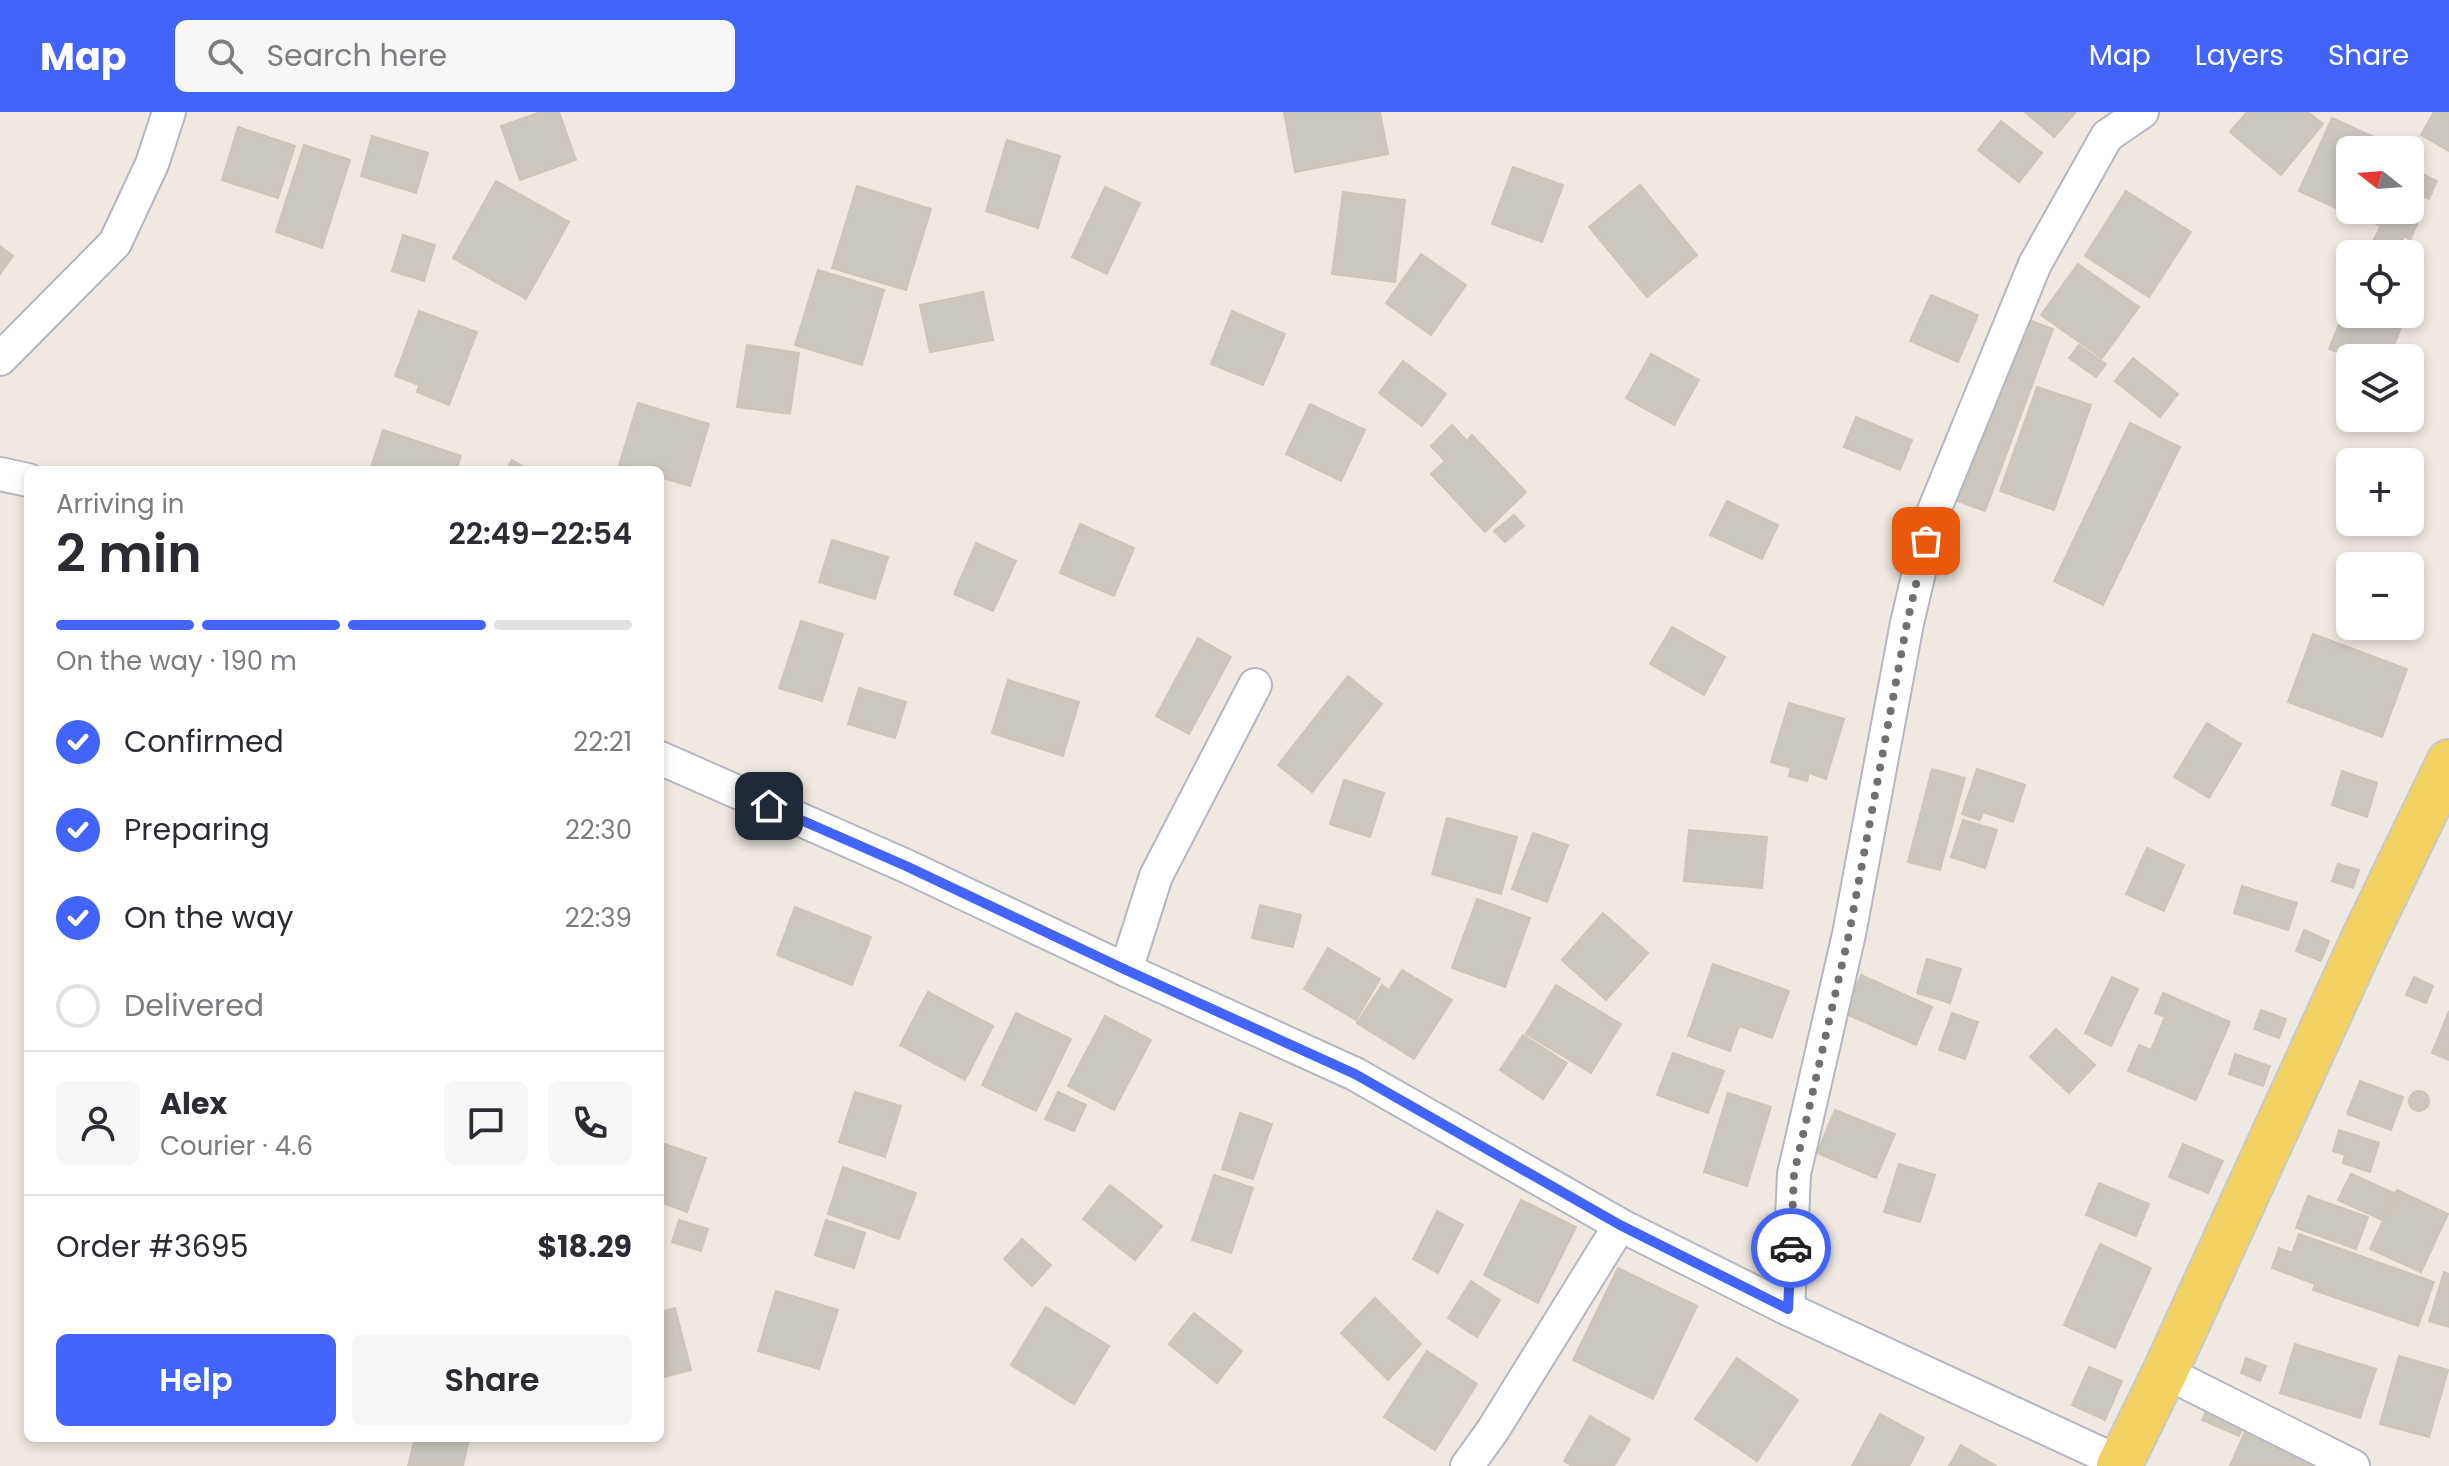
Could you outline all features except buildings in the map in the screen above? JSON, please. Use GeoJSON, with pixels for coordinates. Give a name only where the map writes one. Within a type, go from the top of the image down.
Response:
{"type":"FeatureCollection","features":[{"type":"Feature","properties":{"kind":"main road"},"geometry":{"type":"LineString","coordinates":[[2120,1464],[2449,762]]}},
{"type":"Feature","properties":{"kind":"street"},"geometry":{"type":"LineString","coordinates":[[0,359],[115,243],[152,164],[169,112]]}},
{"type":"Feature","properties":{"kind":"street"},"geometry":{"type":"LineString","coordinates":[[1788,1309],[1794,1174],[1849,934],[1907,623],[1933,513],[2035,264],[2107,136],[2142,112]]}},
{"type":"Feature","properties":{"kind":"street"},"geometry":{"type":"LineString","coordinates":[[0,474],[24,479]]}},
{"type":"Feature","properties":{"kind":"street"},"geometry":{"type":"LineString","coordinates":[[1126,970],[1156,876],[1255,685]]}},
{"type":"Feature","properties":{"kind":"street"},"geometry":{"type":"LineString","coordinates":[[664,760],[906,866],[1355,1074],[1620,1225],[1788,1309],[2120,1464]]}},
{"type":"Feature","properties":{"kind":"street"},"geometry":{"type":"LineString","coordinates":[[1467,1466],[1493,1430],[1620,1225]]}},
{"type":"Feature","properties":{"kind":"street"},"geometry":{"type":"LineString","coordinates":[[2165,1372],[2353,1466]]}},
{"type":"Feature","properties":{"kind":"way so far"},"geometry":{"type":"LineString","coordinates":[[1791,1248],[1794,1174],[1849,934],[1907,623],[1926,541]]}},
{"type":"Feature","properties":{"kind":"route"},"geometry":{"type":"LineString","coordinates":[[769,806],[906,866],[1355,1074],[1620,1225],[1788,1309],[1791,1248]]}}]}
